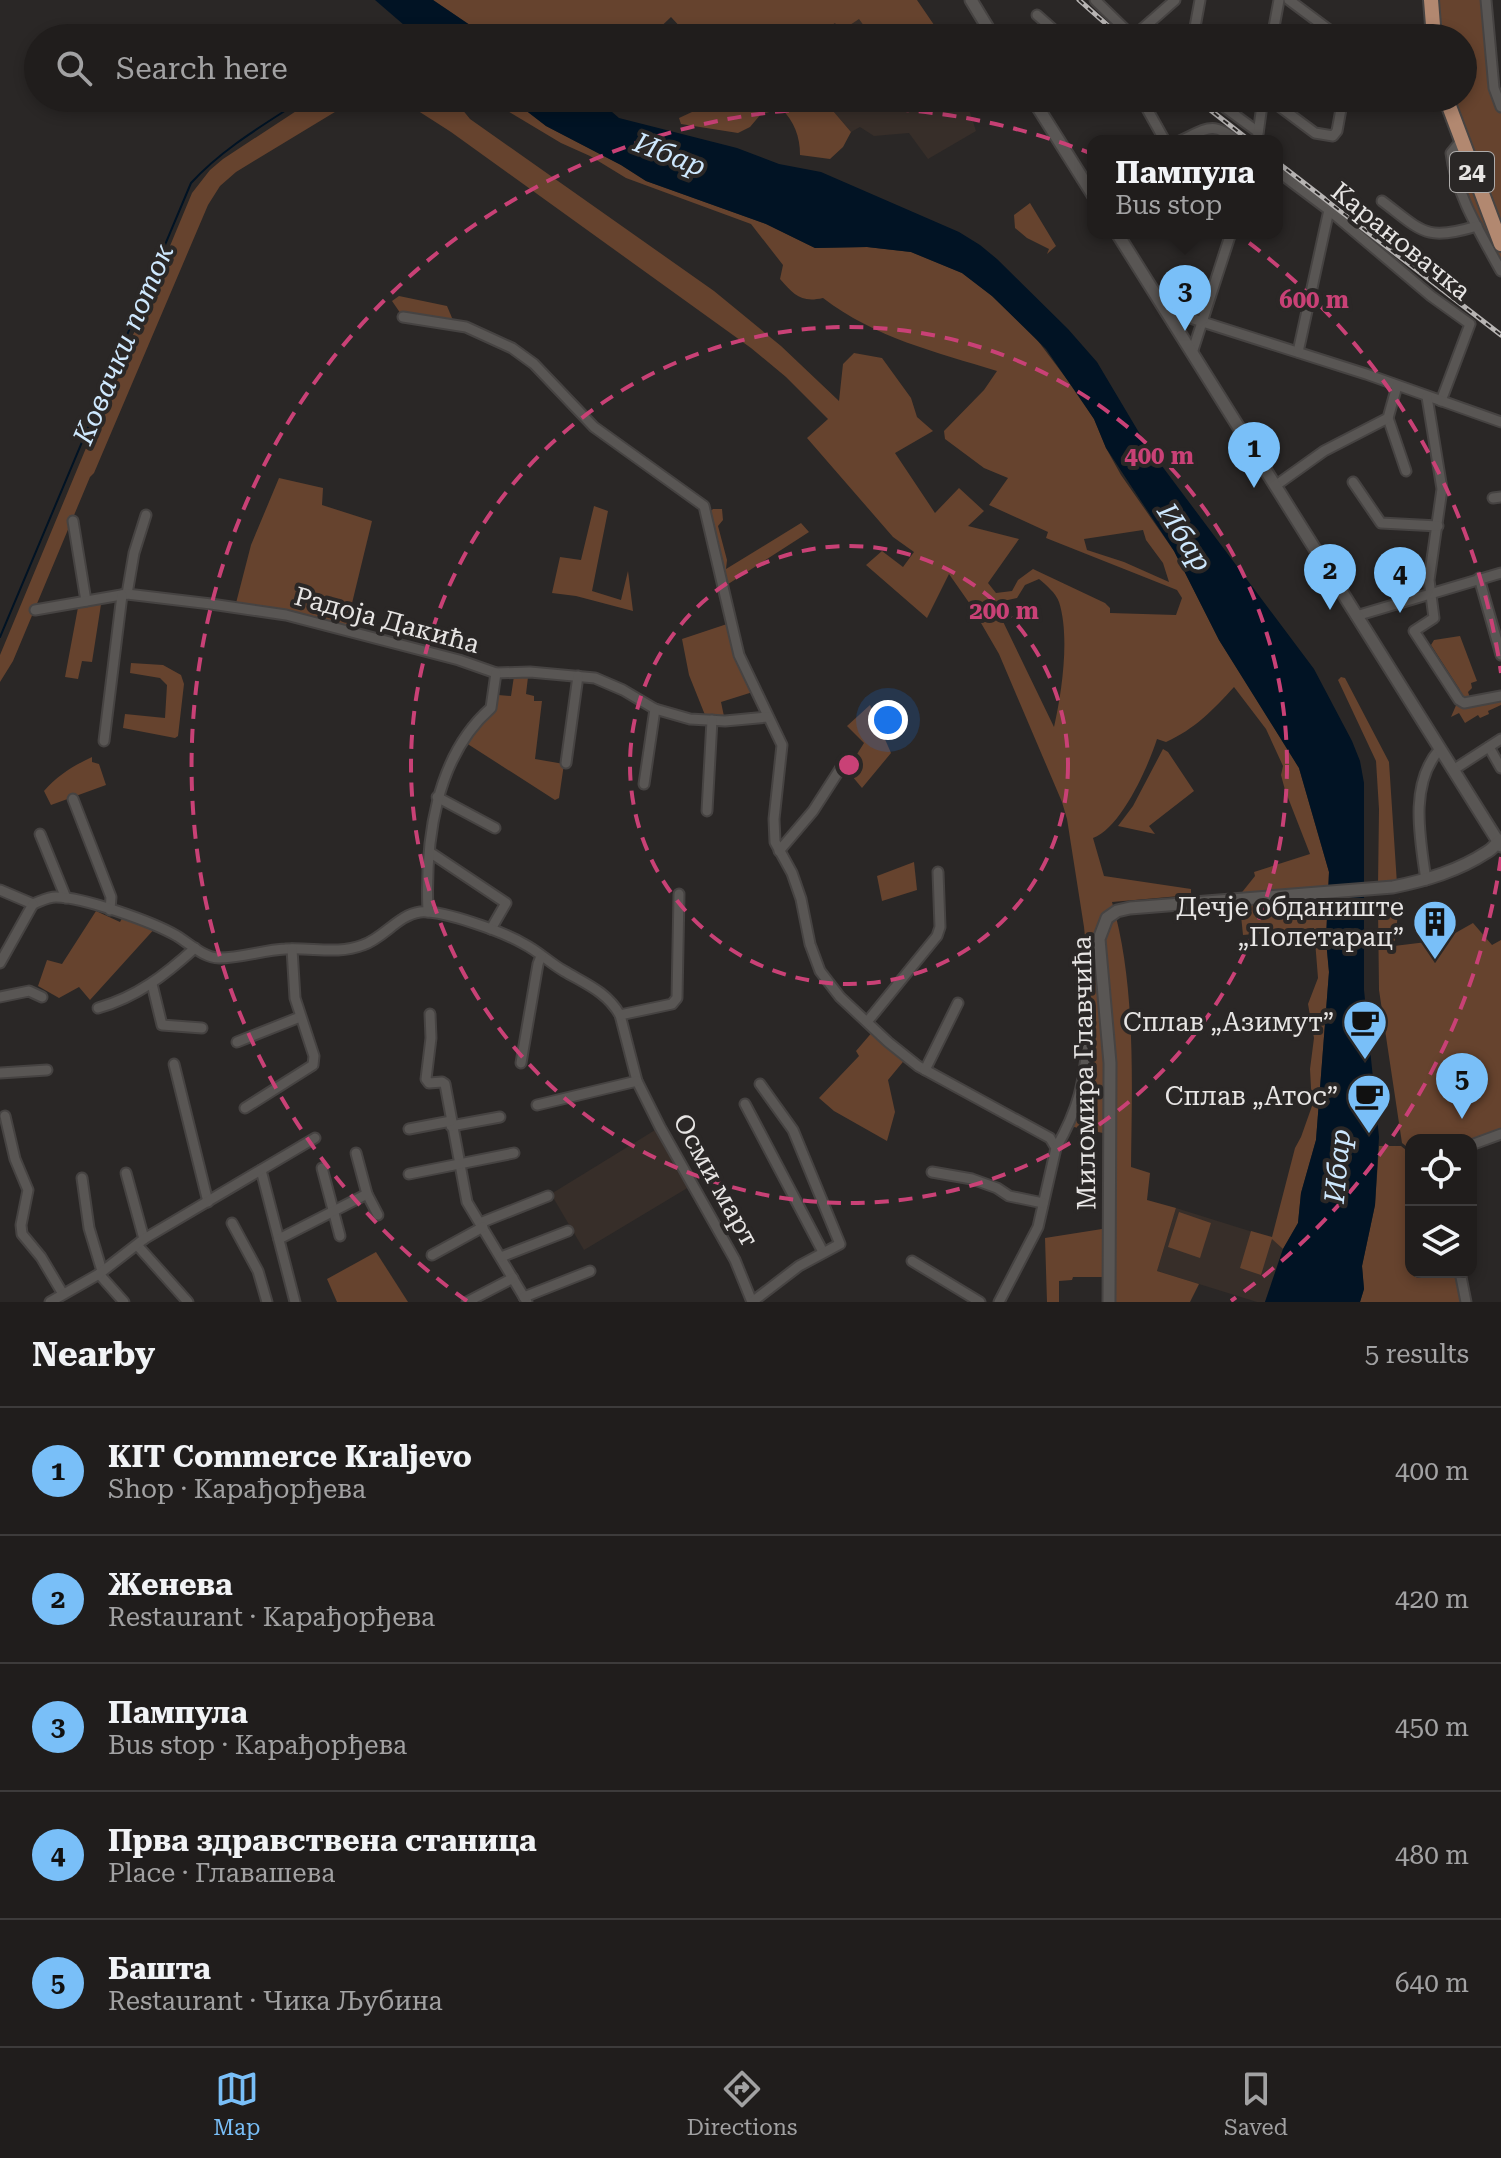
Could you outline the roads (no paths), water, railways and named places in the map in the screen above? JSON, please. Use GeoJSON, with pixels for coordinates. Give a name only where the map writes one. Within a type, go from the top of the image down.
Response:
{"type":"FeatureCollection","features":[{"type":"Feature","properties":{"kind":"main road"},"geometry":{"type":"LineString","coordinates":[[1431,0],[1433,24]]}},
{"type":"Feature","properties":{"kind":"main road","name":"24"},"geometry":{"type":"LineString","coordinates":[[1450,112],[1501,244]]}},
{"type":"Feature","properties":{"kind":"street"},"geometry":{"type":"LineString","coordinates":[[971,0],[986,24]]}},
{"type":"Feature","properties":{"kind":"street"},"geometry":{"type":"LineString","coordinates":[[1095,0],[1120,24]]}},
{"type":"Feature","properties":{"kind":"street"},"geometry":{"type":"LineString","coordinates":[[1149,24],[1175,0]]}},
{"type":"Feature","properties":{"kind":"street"},"geometry":{"type":"LineString","coordinates":[[1196,24],[1200,0]]}},
{"type":"Feature","properties":{"kind":"street"},"geometry":{"type":"LineString","coordinates":[[1275,24],[1279,0]]}},
{"type":"Feature","properties":{"kind":"street"},"geometry":{"type":"LineString","coordinates":[[1289,0],[1321,24]]}},
{"type":"Feature","properties":{"kind":"street"},"geometry":{"type":"LineString","coordinates":[[1486,0],[1494,88],[1501,107]]}},
{"type":"Feature","properties":{"kind":"street"},"geometry":{"type":"LineString","coordinates":[[1037,15],[1047,24]]}},
{"type":"Feature","properties":{"kind":"street"},"geometry":{"type":"LineString","coordinates":[[1041,112],[1087,181]]}},
{"type":"Feature","properties":{"kind":"street"},"geometry":{"type":"LineString","coordinates":[[1149,112],[1162,135]]}},
{"type":"Feature","properties":{"kind":"street"},"geometry":{"type":"LineString","coordinates":[[1229,112],[1256,135]]}},
{"type":"Feature","properties":{"kind":"street"},"geometry":{"type":"LineString","coordinates":[[1257,135],[1262,112]]}},
{"type":"Feature","properties":{"kind":"street"},"geometry":{"type":"LineString","coordinates":[[1285,112],[1315,133],[1333,136],[1340,112]]}},
{"type":"Feature","properties":{"kind":"street"},"geometry":{"type":"LineString","coordinates":[[1193,135],[1218,126],[1230,135]]}},
{"type":"Feature","properties":{"kind":"street"},"geometry":{"type":"LineString","coordinates":[[1460,142],[1451,153],[1453,167],[1477,226],[1501,271]]}},
{"type":"Feature","properties":{"kind":"street","name":"Карановачка"},"geometry":{"type":"LineString","coordinates":[[1283,176],[1470,324],[1441,401]]}},
{"type":"Feature","properties":{"kind":"street"},"geometry":{"type":"LineString","coordinates":[[1382,201],[1424,233],[1438,234],[1477,226]]}},
{"type":"Feature","properties":{"kind":"street"},"geometry":{"type":"LineString","coordinates":[[1298,352],[1329,210]]}},
{"type":"Feature","properties":{"kind":"street"},"geometry":{"type":"LineString","coordinates":[[1121,239],[1453,770],[1498,845],[1460,868],[1426,880],[1418,813],[1430,760],[1439,750]]}},
{"type":"Feature","properties":{"kind":"street"},"geometry":{"type":"LineString","coordinates":[[1192,353],[1229,239]]}},
{"type":"Feature","properties":{"kind":"street"},"geometry":{"type":"LineString","coordinates":[[1165,310],[1501,422]]}},
{"type":"Feature","properties":{"kind":"street"},"geometry":{"type":"LineString","coordinates":[[403,317],[466,327],[512,348],[534,364],[594,427],[704,506],[739,655],[782,745],[774,819],[775,842],[792,873],[820,971],[840,997],[888,1042],[925,1070],[1050,1138],[1056,1148]]}},
{"type":"Feature","properties":{"kind":"street"},"geometry":{"type":"LineString","coordinates":[[1397,386],[1388,418],[1406,471]]}},
{"type":"Feature","properties":{"kind":"street"},"geometry":{"type":"LineString","coordinates":[[1427,397],[1442,489],[1429,580],[1434,618],[1414,631],[1459,700],[1464,703],[1501,696]]}},
{"type":"Feature","properties":{"kind":"street"},"geometry":{"type":"LineString","coordinates":[[1275,486],[1324,451],[1388,418]]}},
{"type":"Feature","properties":{"kind":"street"},"geometry":{"type":"LineString","coordinates":[[1353,482],[1381,523],[1438,526]]}},
{"type":"Feature","properties":{"kind":"street"},"geometry":{"type":"LineString","coordinates":[[104,741],[124,594],[146,515]]}},
{"type":"Feature","properties":{"kind":"street"},"geometry":{"type":"LineString","coordinates":[[73,521],[86,601]]}},
{"type":"Feature","properties":{"kind":"street"},"geometry":{"type":"LineString","coordinates":[[1356,616],[1501,573]]}},
{"type":"Feature","properties":{"kind":"street"},"geometry":{"type":"LineString","coordinates":[[1479,578],[1501,655]]}},
{"type":"Feature","properties":{"kind":"street","name":"Радоја Дакића"},"geometry":{"type":"LineString","coordinates":[[35,610],[124,594],[286,615],[459,660],[496,673],[491,708],[472,724],[437,797],[428,912]]}},
{"type":"Feature","properties":{"kind":"street"},"geometry":{"type":"LineString","coordinates":[[496,673],[530,672],[595,678],[655,709],[690,719],[768,717]]}},
{"type":"Feature","properties":{"kind":"street"},"geometry":{"type":"LineString","coordinates":[[566,763],[578,676]]}},
{"type":"Feature","properties":{"kind":"street"},"geometry":{"type":"LineString","coordinates":[[644,784],[655,709]]}},
{"type":"Feature","properties":{"kind":"street"},"geometry":{"type":"LineString","coordinates":[[707,811],[712,720]]}},
{"type":"Feature","properties":{"kind":"street"},"geometry":{"type":"LineString","coordinates":[[1453,770],[1501,739]]}},
{"type":"Feature","properties":{"kind":"street"},"geometry":{"type":"LineString","coordinates":[[1489,747],[1501,768]]}},
{"type":"Feature","properties":{"kind":"street"},"geometry":{"type":"LineString","coordinates":[[779,851],[813,811],[842,766]]}},
{"type":"Feature","properties":{"kind":"street"},"geometry":{"type":"LineString","coordinates":[[437,797],[495,828]]}},
{"type":"Feature","properties":{"kind":"street"},"geometry":{"type":"LineString","coordinates":[[73,799],[111,897],[110,910]]}},
{"type":"Feature","properties":{"kind":"street"},"geometry":{"type":"LineString","coordinates":[[40,834],[66,898]]}},
{"type":"Feature","properties":{"kind":"street"},"geometry":{"type":"LineString","coordinates":[[431,853],[506,903],[491,929]]}},
{"type":"Feature","properties":{"kind":"street"},"geometry":{"type":"LineString","coordinates":[[867,1022],[937,936],[940,911],[938,872]]}},
{"type":"Feature","properties":{"kind":"street","name":"Миломира Главчића"},"geometry":{"type":"LineString","coordinates":[[1109,1302],[1110,1076],[1099,939],[1107,918],[1117,911],[1130,908],[1393,887],[1426,880]]}},
{"type":"Feature","properties":{"kind":"street"},"geometry":{"type":"LineString","coordinates":[[0,890],[33,904]]}},
{"type":"Feature","properties":{"kind":"street"},"geometry":{"type":"LineString","coordinates":[[620,1015],[672,1004],[677,998],[679,894]]}},
{"type":"Feature","properties":{"kind":"street"},"geometry":{"type":"LineString","coordinates":[[0,963],[33,904],[50,898],[66,898],[146,921],[220,958],[292,949],[333,951],[363,946],[409,916],[428,912]]}},
{"type":"Feature","properties":{"kind":"street","name":"Осми март"},"geometry":{"type":"LineString","coordinates":[[428,912],[491,929],[525,944],[605,994],[620,1015],[637,1081],[735,1260],[752,1302]]}},
{"type":"Feature","properties":{"kind":"street"},"geometry":{"type":"LineString","coordinates":[[98,1008],[131,997],[152,984],[195,948]]}},
{"type":"Feature","properties":{"kind":"street"},"geometry":{"type":"LineString","coordinates":[[245,1108],[313,1065],[314,1056],[294,989],[292,949]]}},
{"type":"Feature","properties":{"kind":"street"},"geometry":{"type":"LineString","coordinates":[[521,1063],[541,956]]}},
{"type":"Feature","properties":{"kind":"street"},"geometry":{"type":"LineString","coordinates":[[152,984],[162,1025],[202,1028]]}},
{"type":"Feature","properties":{"kind":"street"},"geometry":{"type":"LineString","coordinates":[[0,997],[29,991],[42,997]]}},
{"type":"Feature","properties":{"kind":"street"},"geometry":{"type":"LineString","coordinates":[[925,1070],[958,1003]]}},
{"type":"Feature","properties":{"kind":"street"},"geometry":{"type":"LineString","coordinates":[[430,1014],[431,1038],[426,1079],[429,1083],[445,1084],[465,1196],[526,1300],[590,1271]]}},
{"type":"Feature","properties":{"kind":"street"},"geometry":{"type":"LineString","coordinates":[[237,1042],[300,1017]]}},
{"type":"Feature","properties":{"kind":"street"},"geometry":{"type":"LineString","coordinates":[[999,1302],[1032,1241],[1056,1148],[1073,1117],[1083,1088],[1088,1038]]}},
{"type":"Feature","properties":{"kind":"street"},"geometry":{"type":"LineString","coordinates":[[174,1064],[208,1202]]}},
{"type":"Feature","properties":{"kind":"street"},"geometry":{"type":"LineString","coordinates":[[0,1073],[47,1070]]}},
{"type":"Feature","properties":{"kind":"street"},"geometry":{"type":"LineString","coordinates":[[537,1105],[637,1081]]}},
{"type":"Feature","properties":{"kind":"street"},"geometry":{"type":"LineString","coordinates":[[752,1302],[799,1266],[840,1245],[793,1130],[760,1084]]}},
{"type":"Feature","properties":{"kind":"street"},"geometry":{"type":"LineString","coordinates":[[745,1104],[823,1252]]}},
{"type":"Feature","properties":{"kind":"street"},"geometry":{"type":"LineString","coordinates":[[5,1116],[15,1159],[28,1190],[22,1234],[41,1257],[63,1297]]}},
{"type":"Feature","properties":{"kind":"street"},"geometry":{"type":"LineString","coordinates":[[409,1129],[500,1117]]}},
{"type":"Feature","properties":{"kind":"street"},"geometry":{"type":"LineString","coordinates":[[1477,1143],[1501,1134]]}},
{"type":"Feature","properties":{"kind":"street"},"geometry":{"type":"LineString","coordinates":[[50,1302],[63,1297],[141,1242],[315,1138]]}},
{"type":"Feature","properties":{"kind":"street"},"geometry":{"type":"LineString","coordinates":[[356,1153],[367,1194],[378,1215]]}},
{"type":"Feature","properties":{"kind":"street"},"geometry":{"type":"LineString","coordinates":[[409,1174],[514,1153]]}},
{"type":"Feature","properties":{"kind":"street"},"geometry":{"type":"LineString","coordinates":[[322,1168],[340,1236]]}},
{"type":"Feature","properties":{"kind":"street"},"geometry":{"type":"LineString","coordinates":[[261,1170],[295,1302]]}},
{"type":"Feature","properties":{"kind":"street"},"geometry":{"type":"LineString","coordinates":[[932,1172],[972,1179],[1009,1196],[1043,1203]]}},
{"type":"Feature","properties":{"kind":"street"},"geometry":{"type":"LineString","coordinates":[[126,1173],[141,1242],[188,1302]]}},
{"type":"Feature","properties":{"kind":"street"},"geometry":{"type":"LineString","coordinates":[[82,1178],[89,1228],[100,1272],[124,1302]]}},
{"type":"Feature","properties":{"kind":"street"},"geometry":{"type":"LineString","coordinates":[[279,1239],[367,1194]]}},
{"type":"Feature","properties":{"kind":"street"},"geometry":{"type":"LineString","coordinates":[[432,1255],[482,1225],[548,1196]]}},
{"type":"Feature","properties":{"kind":"street"},"geometry":{"type":"LineString","coordinates":[[232,1223],[258,1271],[267,1302]]}},
{"type":"Feature","properties":{"kind":"street"},"geometry":{"type":"LineString","coordinates":[[501,1257],[568,1231]]}},
{"type":"Feature","properties":{"kind":"street"},"geometry":{"type":"LineString","coordinates":[[912,1261],[980,1302]]}},
{"type":"Feature","properties":{"kind":"street"},"geometry":{"type":"LineString","coordinates":[[467,1302],[513,1278]]}},
{"type":"Feature","properties":{"kind":"street"},"geometry":{"type":"LineString","coordinates":[[1461,1278],[1466,1302]]}},
{"type":"Feature","properties":{"kind":"water"},"geometry":{"type":"Polygon","coordinates":[[[375,0],[433,0],[468,24],[403,24],[375,0]]]}},
{"type":"Feature","properties":{"kind":"water","name":"Ибар"},"geometry":{"type":"Polygon","coordinates":[[[528,112],[611,112],[619,118],[737,148],[779,164],[821,172],[959,232],[980,245],[1068,329],[1097,362],[1147,446],[1314,669],[1352,741],[1364,783],[1364,990],[1379,1137],[1375,1205],[1362,1266],[1364,1289],[1360,1302],[1265,1302],[1283,1249],[1298,1223],[1301,1193],[1316,1140],[1329,972],[1326,940],[1329,872],[1299,768],[1219,640],[1174,551],[1106,448],[1094,419],[1046,349],[992,296],[962,273],[911,252],[867,247],[815,248],[766,224],[646,181],[546,126],[528,112]]]}},
{"type":"Feature","properties":{"kind":"waterway","name":"Ковачки поток"},"geometry":{"type":"LineString","coordinates":[[0,637],[191,183],[231,148],[283,112]]}},
{"type":"Feature","properties":{"kind":"railway"},"geometry":{"type":"LineString","coordinates":[[1079,0],[1106,24]]}},
{"type":"Feature","properties":{"kind":"railway"},"geometry":{"type":"LineString","coordinates":[[1213,112],[1242,135]]}},
{"type":"Feature","properties":{"kind":"railway"},"geometry":{"type":"LineString","coordinates":[[1283,167],[1501,335]]}},
{"type":"Feature","properties":{"kind":"place","name":"Пампула"},"geometry":{"type":"Point","coordinates":[1185,331]}},
{"type":"Feature","properties":{"kind":"place","name":"KIT Commerce Kraljevo"},"geometry":{"type":"Point","coordinates":[1254,488]}},
{"type":"Feature","properties":{"kind":"place","name":"Женева"},"geometry":{"type":"Point","coordinates":[1330,610]}},
{"type":"Feature","properties":{"kind":"place","name":"Прва здравствена станица"},"geometry":{"type":"Point","coordinates":[1400,613]}},
{"type":"Feature","properties":{"kind":"place","name":"Дечје обданиште „Полетарац”"},"geometry":{"type":"Point","coordinates":[1435,961]}},
{"type":"Feature","properties":{"kind":"place","name":"Сплав „Азимут”"},"geometry":{"type":"Point","coordinates":[1365,1061]}},
{"type":"Feature","properties":{"kind":"place","name":"Башта"},"geometry":{"type":"Point","coordinates":[1462,1119]}},
{"type":"Feature","properties":{"kind":"place","name":"Сплав „Атос”"},"geometry":{"type":"Point","coordinates":[1369,1135]}}]}
